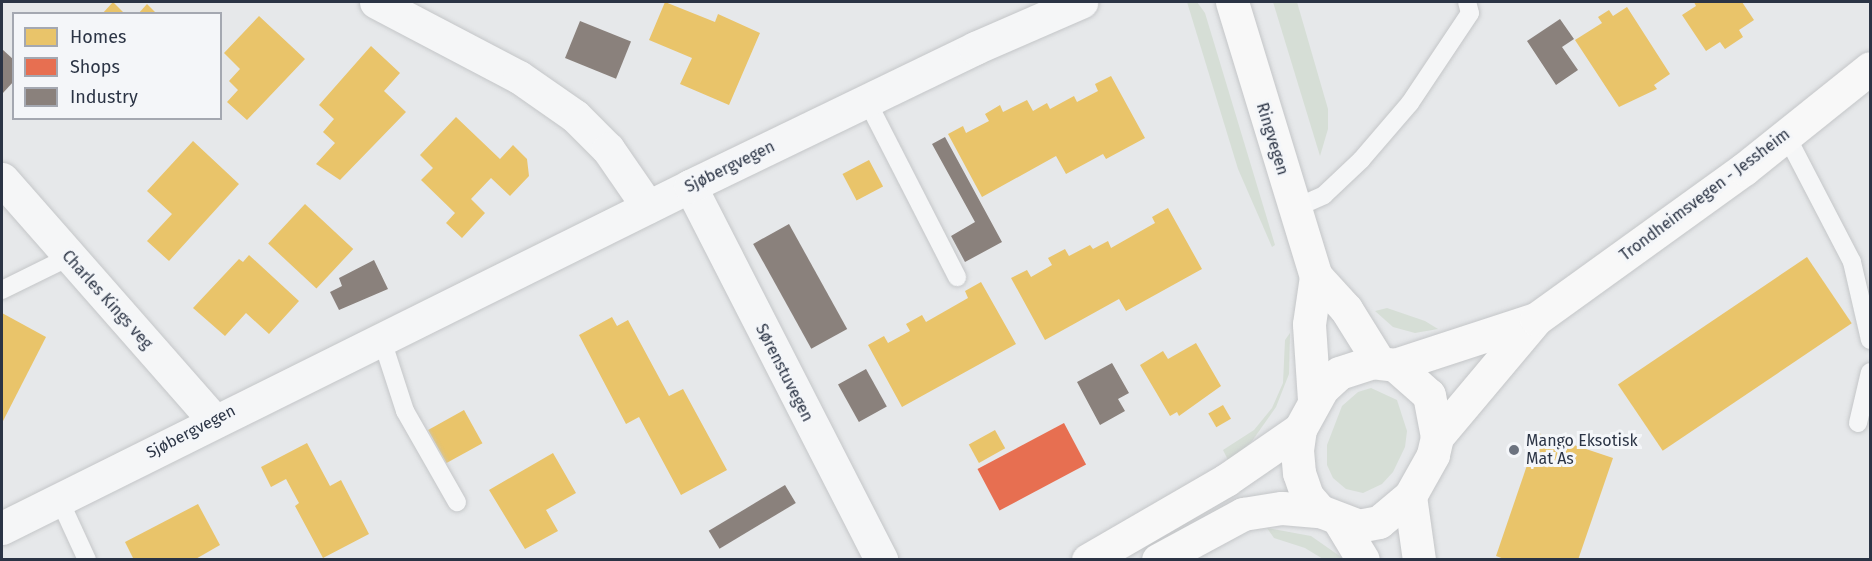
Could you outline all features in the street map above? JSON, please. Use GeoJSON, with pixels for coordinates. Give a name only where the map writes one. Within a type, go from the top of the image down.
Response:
{"type":"FeatureCollection","features":[{"type":"Feature","properties":{"kind":"main road","name":"Ringvegen"},"geometry":{"type":"LineString","coordinates":[[1232,2],[1293,209],[1316,276],[1346,309],[1387,364]]}},
{"type":"Feature","properties":{"kind":"main road","name":"Trondheimsvegen - Jessheim"},"geometry":{"type":"LineString","coordinates":[[1437,437],[1536,319],[1786,135],[1870,68]]}},
{"type":"Feature","properties":{"kind":"main road","name":"Ringvegen"},"geometry":{"type":"LineString","coordinates":[[1314,400],[1309,324],[1316,276]]}},
{"type":"Feature","properties":{"kind":"main road","name":"Trondheimsvegen - Jessheim"},"geometry":{"type":"LineString","coordinates":[[1387,364],[1536,319]]}},
{"type":"Feature","properties":{"kind":"main road"},"geometry":{"type":"LineString","coordinates":[[1158,560],[1243,514],[1282,508],[1330,516],[1359,526],[1379,522],[1410,496],[1433,455],[1437,437],[1429,395],[1387,364],[1355,365],[1339,373],[1314,400],[1300,429],[1299,473],[1307,496],[1330,516],[1363,560]]}},
{"type":"Feature","properties":{"kind":"main road"},"geometry":{"type":"LineString","coordinates":[[1088,560],[1226,480],[1300,429]]}},
{"type":"Feature","properties":{"kind":"main road"},"geometry":{"type":"LineString","coordinates":[[1410,496],[1419,560]]}},
{"type":"Feature","properties":{"kind":"street"},"geometry":{"type":"LineString","coordinates":[[376,2],[519,77],[575,116],[608,149],[648,207]]}},
{"type":"Feature","properties":{"kind":"street","name":"Sjøbergvegen"},"geometry":{"type":"LineString","coordinates":[[2,528],[214,420],[690,186],[1081,2]]}},
{"type":"Feature","properties":{"kind":"street","name":"Charles Kings veg"},"geometry":{"type":"LineString","coordinates":[[2,179],[214,420]]}},
{"type":"Feature","properties":{"kind":"street","name":"Sørenstuvegen"},"geometry":{"type":"LineString","coordinates":[[690,186],[881,560]]}},
{"type":"Feature","properties":{"kind":"lane"},"geometry":{"type":"LineString","coordinates":[[1293,209],[1324,195],[1361,160],[1410,103],[1470,13],[1467,2]]}},
{"type":"Feature","properties":{"kind":"lane"},"geometry":{"type":"LineString","coordinates":[[867,101],[957,278]]}},
{"type":"Feature","properties":{"kind":"lane"},"geometry":{"type":"LineString","coordinates":[[1786,135],[1852,262],[1870,340]]}},
{"type":"Feature","properties":{"kind":"lane"},"geometry":{"type":"LineString","coordinates":[[2,290],[69,257]]}},
{"type":"Feature","properties":{"kind":"lane"},"geometry":{"type":"LineString","coordinates":[[381,337],[405,411],[457,502]]}},
{"type":"Feature","properties":{"kind":"lane"},"geometry":{"type":"LineString","coordinates":[[1858,423],[1870,372]]}},
{"type":"Feature","properties":{"kind":"lane"},"geometry":{"type":"LineString","coordinates":[[58,500],[87,560]]}},
{"type":"Feature","properties":{"kind":"shaded area"},"geometry":{"type":"Polygon","coordinates":[[[1187,2],[1197,2],[1205,13],[1275,245],[1272,247],[1238,169],[1187,2]]]}},
{"type":"Feature","properties":{"kind":"shaded area"},"geometry":{"type":"Polygon","coordinates":[[[1273,2],[1297,2],[1328,109],[1328,129],[1320,156],[1273,2]]]}},
{"type":"Feature","properties":{"kind":"shaded area"},"geometry":{"type":"Polygon","coordinates":[[[1387,308],[1425,321],[1438,329],[1415,333],[1393,327],[1375,311],[1387,308]]]}},
{"type":"Feature","properties":{"kind":"shaded area"},"geometry":{"type":"Polygon","coordinates":[[[1290,333],[1289,374],[1276,407],[1252,441],[1229,462],[1223,450],[1254,430],[1272,408],[1283,383],[1285,340],[1290,333]]]}},
{"type":"Feature","properties":{"kind":"shaded area"},"geometry":{"type":"Polygon","coordinates":[[[1371,388],[1397,400],[1407,431],[1405,447],[1393,472],[1382,484],[1363,493],[1346,489],[1333,478],[1327,465],[1327,445],[1342,406],[1358,392],[1371,388]]]}},
{"type":"Feature","properties":{"kind":"shaded area"},"geometry":{"type":"Polygon","coordinates":[[[1267,528],[1311,536],[1344,559],[1323,559],[1305,548],[1274,538],[1267,528]]]}},
{"type":"Feature","properties":{"kind":"building: Homes"},"geometry":{"type":"Polygon","coordinates":[[[113,2],[123,12],[104,12],[113,2]]]}},
{"type":"Feature","properties":{"kind":"building: Homes"},"geometry":{"type":"Polygon","coordinates":[[[665,2],[715,22],[718,14],[760,33],[729,105],[680,84],[692,58],[649,40],[665,2]]]}},
{"type":"Feature","properties":{"kind":"building: Homes"},"geometry":{"type":"Polygon","coordinates":[[[1694,2],[1742,2],[1754,20],[1739,30],[1743,37],[1725,49],[1720,42],[1706,51],[1682,15],[1696,6],[1694,2]]]}},
{"type":"Feature","properties":{"kind":"building: Homes"},"geometry":{"type":"Polygon","coordinates":[[[147,4],[155,12],[140,12],[147,4]]]}},
{"type":"Feature","properties":{"kind":"building: Homes"},"geometry":{"type":"Polygon","coordinates":[[[1627,7],[1670,74],[1654,85],[1657,89],[1619,107],[1575,40],[1602,23],[1598,17],[1609,10],[1613,16],[1627,7]]]}},
{"type":"Feature","properties":{"kind":"building: Homes"},"geometry":{"type":"Polygon","coordinates":[[[259,16],[305,59],[247,120],[227,102],[238,90],[229,81],[240,69],[224,53],[259,16]]]}},
{"type":"Feature","properties":{"kind":"building: Homes"},"geometry":{"type":"Polygon","coordinates":[[[371,46],[400,73],[384,91],[406,112],[340,180],[316,164],[335,143],[323,132],[334,119],[319,105],[371,46]]]}},
{"type":"Feature","properties":{"kind":"building: Homes"},"geometry":{"type":"Polygon","coordinates":[[[1111,76],[1145,138],[1106,159],[1103,154],[1066,174],[1056,156],[982,197],[948,134],[963,126],[966,133],[989,121],[985,114],[1000,105],[1003,112],[1027,100],[1033,111],[1047,103],[1050,109],[1074,96],[1077,102],[1098,91],[1095,84],[1111,76]]]}},
{"type":"Feature","properties":{"kind":"building: Homes"},"geometry":{"type":"Polygon","coordinates":[[[456,117],[500,159],[513,145],[527,159],[529,176],[510,196],[491,178],[471,199],[485,213],[462,238],[446,223],[455,213],[421,180],[433,168],[420,155],[456,117]]]}},
{"type":"Feature","properties":{"kind":"building: Homes"},"geometry":{"type":"Polygon","coordinates":[[[193,141],[239,184],[169,261],[147,241],[172,214],[147,191],[193,141]]]}},
{"type":"Feature","properties":{"kind":"building: Homes"},"geometry":{"type":"Polygon","coordinates":[[[869,160],[883,186],[857,201],[843,174],[869,160]]]}},
{"type":"Feature","properties":{"kind":"building: Homes"},"geometry":{"type":"Polygon","coordinates":[[[305,204],[353,249],[316,289],[268,243],[305,204]]]}},
{"type":"Feature","properties":{"kind":"building: Homes"},"geometry":{"type":"Polygon","coordinates":[[[1168,208],[1202,269],[1126,311],[1119,299],[1045,340],[1011,278],[1027,270],[1031,277],[1052,265],[1048,258],[1065,249],[1069,256],[1090,245],[1093,249],[1108,241],[1111,248],[1155,223],[1152,217],[1168,208]]]}},
{"type":"Feature","properties":{"kind":"building: Homes"},"geometry":{"type":"Polygon","coordinates":[[[249,255],[299,301],[269,334],[246,313],[225,336],[193,308],[239,259],[243,262],[249,255]]]}},
{"type":"Feature","properties":{"kind":"building: Homes"},"geometry":{"type":"Polygon","coordinates":[[[1807,257],[1852,323],[1663,451],[1618,384],[1807,257]]]}},
{"type":"Feature","properties":{"kind":"building: Homes"},"geometry":{"type":"Polygon","coordinates":[[[981,282],[1016,344],[902,407],[868,345],[884,336],[888,343],[910,331],[906,324],[922,315],[926,322],[968,298],[965,291],[981,282]]]}},
{"type":"Feature","properties":{"kind":"building: Homes"},"geometry":{"type":"Polygon","coordinates":[[[2,313],[46,337],[2,423],[2,313]]]}},
{"type":"Feature","properties":{"kind":"building: Homes"},"geometry":{"type":"Polygon","coordinates":[[[612,317],[617,326],[628,320],[669,396],[683,389],[727,470],[681,495],[639,417],[626,424],[579,335],[612,317]]]}},
{"type":"Feature","properties":{"kind":"building: Homes"},"geometry":{"type":"Polygon","coordinates":[[[1196,343],[1221,386],[1179,416],[1177,412],[1170,416],[1140,365],[1163,351],[1168,359],[1196,343]]]}},
{"type":"Feature","properties":{"kind":"building: Homes"},"geometry":{"type":"Polygon","coordinates":[[[1223,405],[1231,419],[1216,427],[1208,414],[1223,405]]]}},
{"type":"Feature","properties":{"kind":"building: Homes"},"geometry":{"type":"Polygon","coordinates":[[[464,410],[482,443],[447,463],[428,430],[464,410]]]}},
{"type":"Feature","properties":{"kind":"building: Homes"},"geometry":{"type":"Polygon","coordinates":[[[995,430],[1005,448],[979,463],[969,445],[995,430]]]}},
{"type":"Feature","properties":{"kind":"building: Homes"},"geometry":{"type":"Polygon","coordinates":[[[1538,433],[1613,458],[1578,560],[1507,560],[1496,556],[1538,433]]]}},
{"type":"Feature","properties":{"kind":"building: Homes"},"geometry":{"type":"Polygon","coordinates":[[[307,443],[330,486],[341,480],[369,534],[323,558],[295,506],[299,503],[286,479],[271,487],[261,467],[307,443]]]}},
{"type":"Feature","properties":{"kind":"building: Homes"},"geometry":{"type":"Polygon","coordinates":[[[553,453],[576,493],[546,510],[558,531],[525,549],[489,490],[553,453]]]}},
{"type":"Feature","properties":{"kind":"building: Homes"},"geometry":{"type":"Polygon","coordinates":[[[198,504],[220,545],[194,560],[134,560],[125,542],[198,504]]]}},
{"type":"Feature","properties":{"kind":"building: Shops"},"geometry":{"type":"Polygon","coordinates":[[[1064,423],[1086,464],[1000,511],[977,469],[1064,423]]]}},
{"type":"Feature","properties":{"kind":"building: Industry"},"geometry":{"type":"Polygon","coordinates":[[[1560,19],[1574,39],[1562,47],[1578,70],[1556,85],[1527,41],[1560,19]]]}},
{"type":"Feature","properties":{"kind":"building: Industry"},"geometry":{"type":"Polygon","coordinates":[[[580,21],[631,42],[616,79],[565,58],[580,21]]]}},
{"type":"Feature","properties":{"kind":"building: Industry"},"geometry":{"type":"Polygon","coordinates":[[[2,49],[12,58],[12,83],[2,94],[2,49]]]}},
{"type":"Feature","properties":{"kind":"building: Industry"},"geometry":{"type":"Polygon","coordinates":[[[945,137],[1002,242],[965,262],[951,236],[975,222],[932,144],[945,137]]]}},
{"type":"Feature","properties":{"kind":"building: Industry"},"geometry":{"type":"Polygon","coordinates":[[[789,224],[847,329],[811,349],[753,244],[789,224]]]}},
{"type":"Feature","properties":{"kind":"building: Industry"},"geometry":{"type":"Polygon","coordinates":[[[374,260],[388,289],[339,310],[330,292],[342,286],[339,278],[374,260]]]}},
{"type":"Feature","properties":{"kind":"building: Industry"},"geometry":{"type":"Polygon","coordinates":[[[1112,363],[1129,393],[1118,399],[1125,411],[1100,425],[1077,382],[1112,363]]]}},
{"type":"Feature","properties":{"kind":"building: Industry"},"geometry":{"type":"Polygon","coordinates":[[[866,369],[887,407],[859,422],[838,385],[866,369]]]}},
{"type":"Feature","properties":{"kind":"building: Industry"},"geometry":{"type":"Polygon","coordinates":[[[785,485],[796,503],[720,549],[709,531],[785,485]]]}},
{"type":"Feature","properties":{"kind":"place","name":"Mango Eksotisk Mat As"},"geometry":{"type":"Point","coordinates":[1514,450]}}]}
